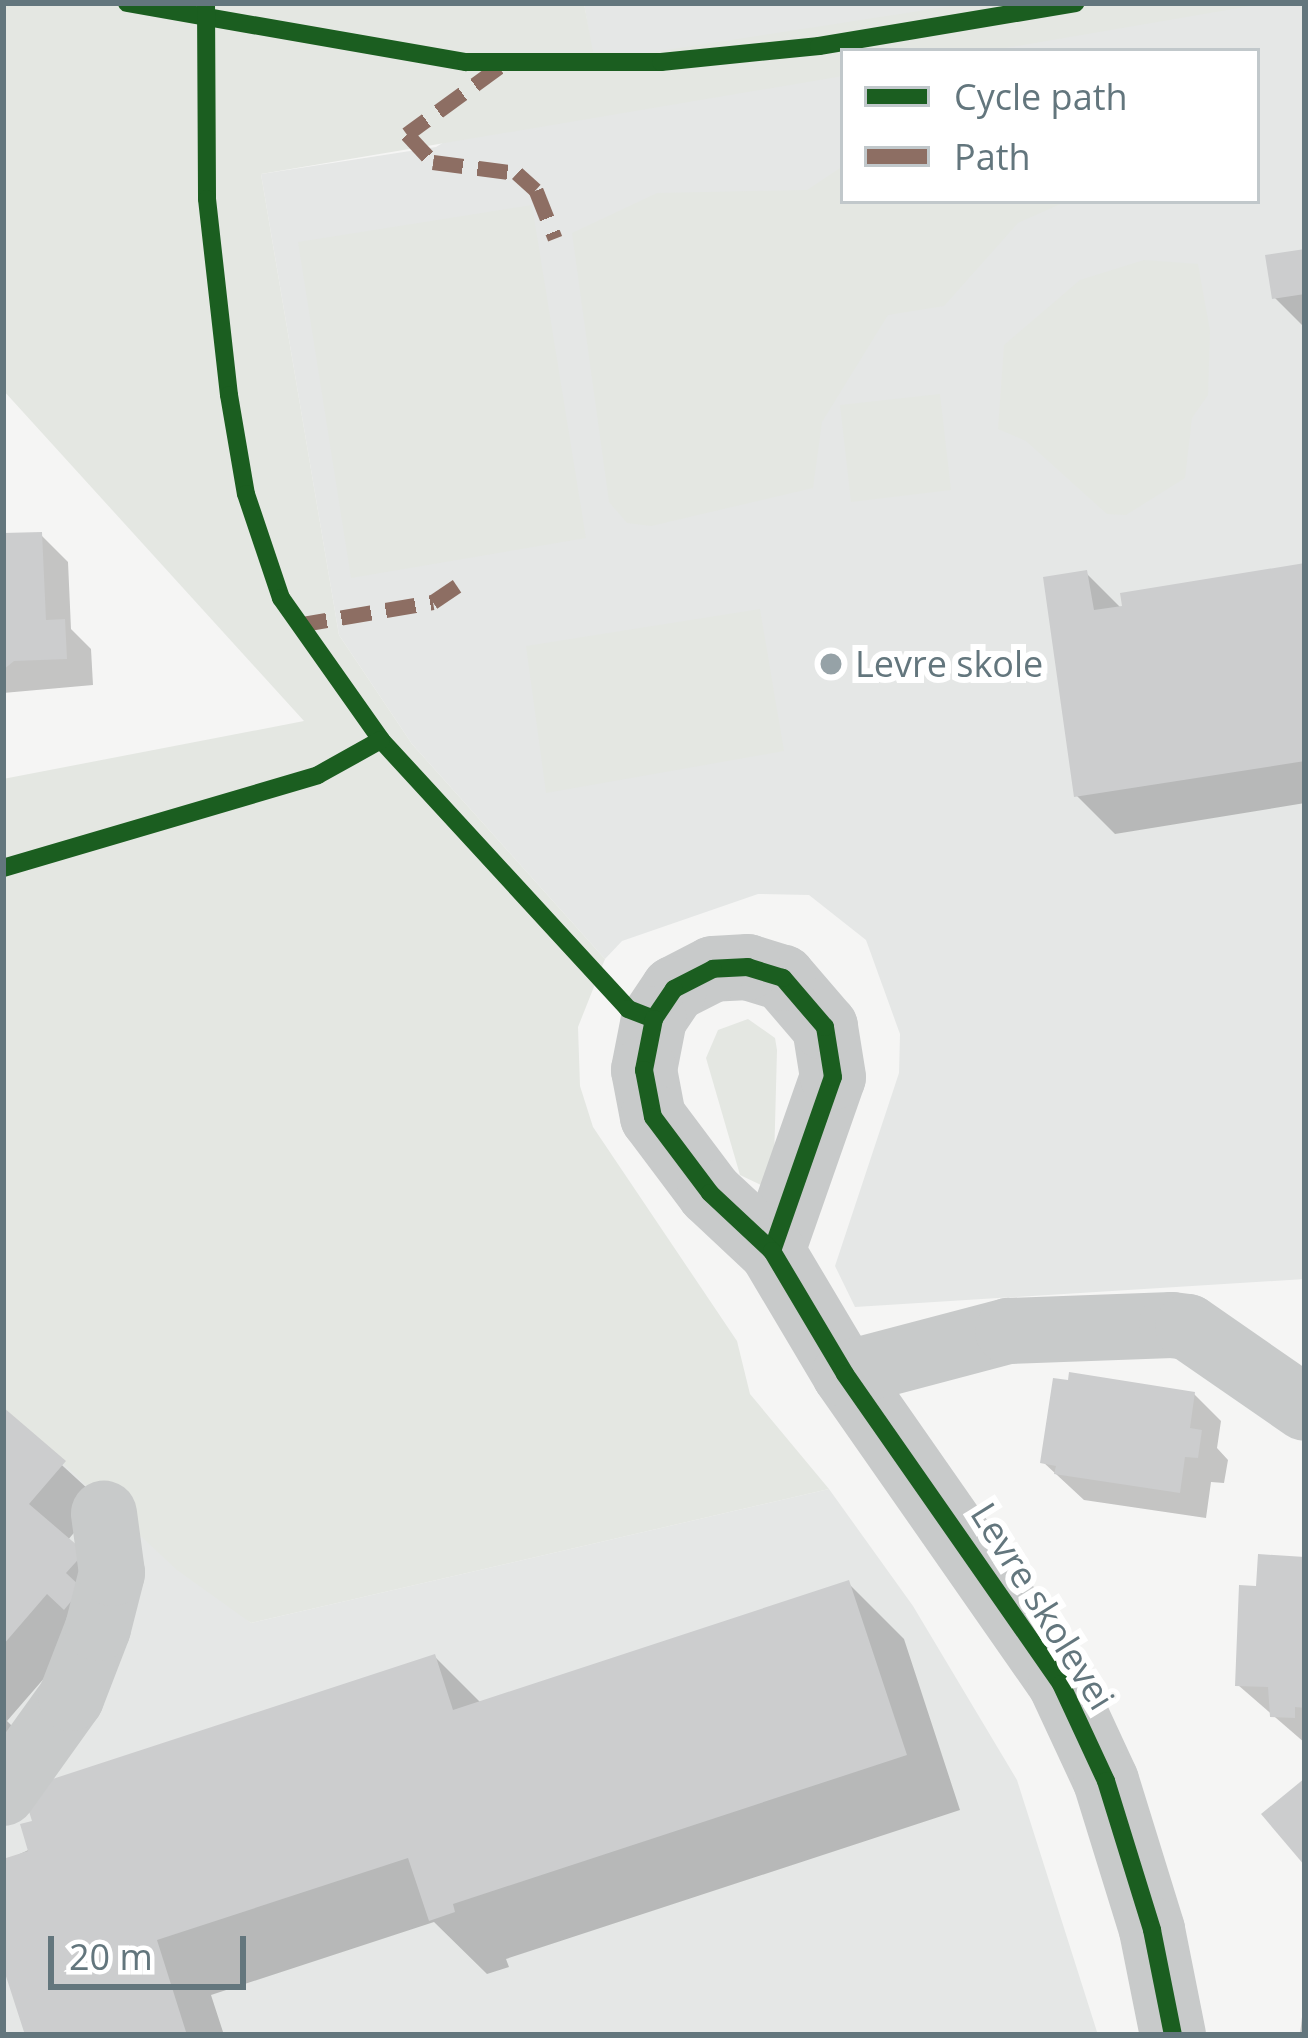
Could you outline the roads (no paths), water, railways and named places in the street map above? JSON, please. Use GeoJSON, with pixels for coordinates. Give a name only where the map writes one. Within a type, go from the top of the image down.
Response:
{"type":"FeatureCollection","features":[{"type":"Feature","properties":{"kind":"street","name":"Levre skolevei"},"geometry":{"type":"LineString","coordinates":[[772,1251],[845,1374],[1061,1684],[1106,1781],[1174,2035]]}},
{"type":"Feature","properties":{"kind":"street"},"geometry":{"type":"LineString","coordinates":[[845,1374],[1008,1331],[1172,1325],[1188,1327],[1305,1408]]}},
{"type":"Feature","properties":{"kind":"street"},"geometry":{"type":"LineString","coordinates":[[3,1793],[71,1698],[98,1628],[112,1573],[104,1514]]}},
{"type":"Feature","properties":{"kind":"place","name":"Levre skole"},"geometry":{"type":"Point","coordinates":[831,664]}}]}
